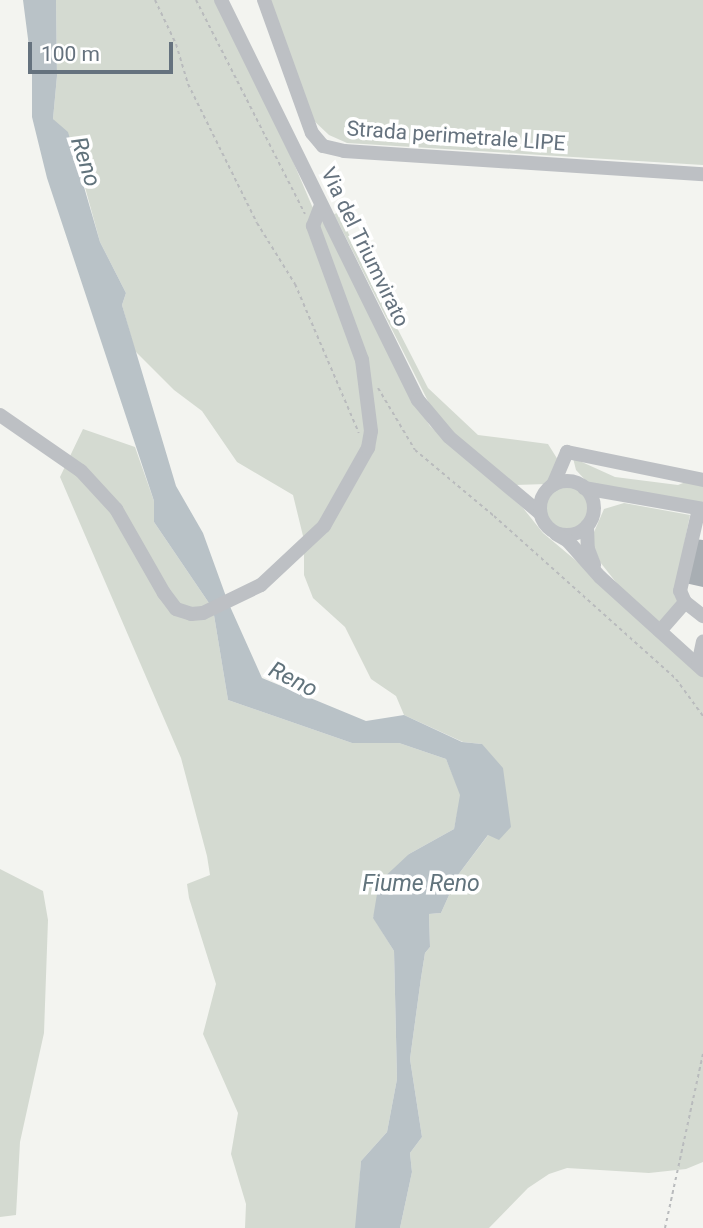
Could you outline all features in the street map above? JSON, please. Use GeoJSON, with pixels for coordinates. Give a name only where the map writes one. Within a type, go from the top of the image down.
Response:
{"type":"FeatureCollection","features":[{"type":"Feature","properties":{"kind":"street","name":"Via del Triumvirato"},"geometry":{"type":"LineString","coordinates":[[221,0],[418,400],[449,437],[540,513]]}},
{"type":"Feature","properties":{"kind":"street","name":"Strada perimetrale LIPE"},"geometry":{"type":"LineString","coordinates":[[264,0],[312,133],[323,146],[344,151],[703,174]]}},
{"type":"Feature","properties":{"kind":"street"},"geometry":{"type":"LineString","coordinates":[[0,415],[81,471],[116,509],[176,609],[191,614],[213,609],[261,585],[324,526],[368,449],[371,431],[362,360],[313,226],[321,205]]}},
{"type":"Feature","properties":{"kind":"street"},"geometry":{"type":"LineString","coordinates":[[567,452],[703,480]]}},
{"type":"Feature","properties":{"kind":"street"},"geometry":{"type":"LineString","coordinates":[[567,452],[580,486],[592,499],[589,523],[591,558],[618,593]]}},
{"type":"Feature","properties":{"kind":"street"},"geometry":{"type":"LineString","coordinates":[[567,452],[551,487],[541,500],[540,513],[545,526],[568,541],[618,593],[700,667]]}},
{"type":"Feature","properties":{"kind":"street"},"geometry":{"type":"LineString","coordinates":[[507,488],[531,492],[551,487],[580,486],[701,509],[699,532],[680,592],[685,602],[703,616]]}},
{"type":"Feature","properties":{"kind":"street"},"geometry":{"type":"LineString","coordinates":[[556,534],[573,535],[589,523],[602,505],[623,496]]}},
{"type":"Feature","properties":{"kind":"street"},"geometry":{"type":"LineString","coordinates":[[660,631],[685,602]]}},
{"type":"Feature","properties":{"kind":"street"},"geometry":{"type":"LineString","coordinates":[[700,667],[703,642]]}},
{"type":"Feature","properties":{"kind":"path"},"geometry":{"type":"LineString","coordinates":[[155,0],[176,44],[188,84],[257,223],[295,284],[368,449]]}},
{"type":"Feature","properties":{"kind":"path"},"geometry":{"type":"LineString","coordinates":[[196,0],[279,166],[313,226]]}},
{"type":"Feature","properties":{"kind":"path"},"geometry":{"type":"LineString","coordinates":[[375,383],[415,450],[494,516],[676,679],[703,716]]}},
{"type":"Feature","properties":{"kind":"path"},"geometry":{"type":"LineString","coordinates":[[665,1228],[703,1054]]}},
{"type":"Feature","properties":{"kind":"shaded area"},"geometry":{"type":"Polygon","coordinates":[[[56,0],[214,0],[289,152],[312,206],[327,229],[404,385],[430,426],[523,508],[543,533],[703,667],[703,1162],[686,1169],[649,1173],[567,1168],[549,1174],[528,1188],[489,1228],[400,1228],[412,1172],[410,1153],[422,1137],[410,1059],[425,953],[430,947],[429,914],[441,913],[458,875],[489,834],[482,744],[463,742],[404,715],[396,696],[371,679],[345,627],[313,598],[304,575],[304,540],[293,495],[237,462],[202,411],[174,390],[135,351],[122,305],[126,293],[100,242],[80,169],[53,119],[57,76],[56,0]]]}},
{"type":"Feature","properties":{"kind":"shaded area"},"geometry":{"type":"Polygon","coordinates":[[[266,0],[703,0],[703,165],[347,143],[329,135],[311,118],[266,0]]]}},
{"type":"Feature","properties":{"kind":"shaded area"},"geometry":{"type":"Polygon","coordinates":[[[338,213],[428,388],[478,435],[548,444],[558,460],[547,484],[515,485],[462,441],[433,411],[334,214],[338,213]]]}},
{"type":"Feature","properties":{"kind":"shaded area"},"geometry":{"type":"Polygon","coordinates":[[[83,429],[135,447],[154,501],[154,522],[213,609],[228,700],[352,743],[399,743],[446,759],[461,795],[454,829],[409,854],[373,917],[394,951],[397,1079],[387,1132],[361,1161],[356,1228],[245,1228],[246,1204],[231,1154],[238,1113],[203,1034],[216,984],[187,884],[210,875],[207,856],[181,758],[60,477],[83,429]]]}},
{"type":"Feature","properties":{"kind":"shaded area"},"geometry":{"type":"Polygon","coordinates":[[[573,458],[615,477],[678,485],[688,481],[703,484],[703,504],[588,483],[576,470],[573,458]]]}},
{"type":"Feature","properties":{"kind":"shaded area"},"geometry":{"type":"Polygon","coordinates":[[[567,487],[582,493],[588,508],[582,523],[567,529],[552,523],[546,508],[552,493],[567,487]]]}},
{"type":"Feature","properties":{"kind":"shaded area"},"geometry":{"type":"Polygon","coordinates":[[[624,503],[690,515],[674,595],[680,600],[664,621],[657,621],[619,586],[600,562],[591,539],[604,509],[624,503]]]}},
{"type":"Feature","properties":{"kind":"shaded area"},"geometry":{"type":"Polygon","coordinates":[[[0,869],[43,891],[48,920],[44,1033],[20,1142],[16,1215],[0,1217],[0,869]]]}},
{"type":"Feature","properties":{"kind":"water","name":"Fiume Reno"},"geometry":{"type":"Polygon","coordinates":[[[23,0],[56,0],[57,76],[53,119],[68,132],[100,242],[126,293],[122,305],[176,486],[203,533],[228,602],[262,678],[366,721],[404,715],[462,742],[482,744],[503,768],[511,827],[499,840],[488,835],[458,875],[441,913],[429,914],[430,947],[425,953],[410,1059],[422,1137],[410,1153],[412,1172],[400,1228],[355,1228],[361,1161],[387,1132],[397,1079],[394,951],[373,918],[379,882],[409,854],[454,829],[460,795],[446,759],[399,743],[352,743],[228,700],[213,609],[154,522],[154,501],[47,178],[32,117],[32,70],[23,0]]]}},
{"type":"Feature","properties":{"kind":"building"},"geometry":{"type":"Polygon","coordinates":[[[694,539],[703,540],[703,587],[685,583],[694,539]]]}},
{"type":"Feature","properties":{"kind":"water label","name":"Reno"},"geometry":{"type":"Point","coordinates":[85,162]}},
{"type":"Feature","properties":{"kind":"water label","name":"Reno"},"geometry":{"type":"Point","coordinates":[293,680]}}]}
